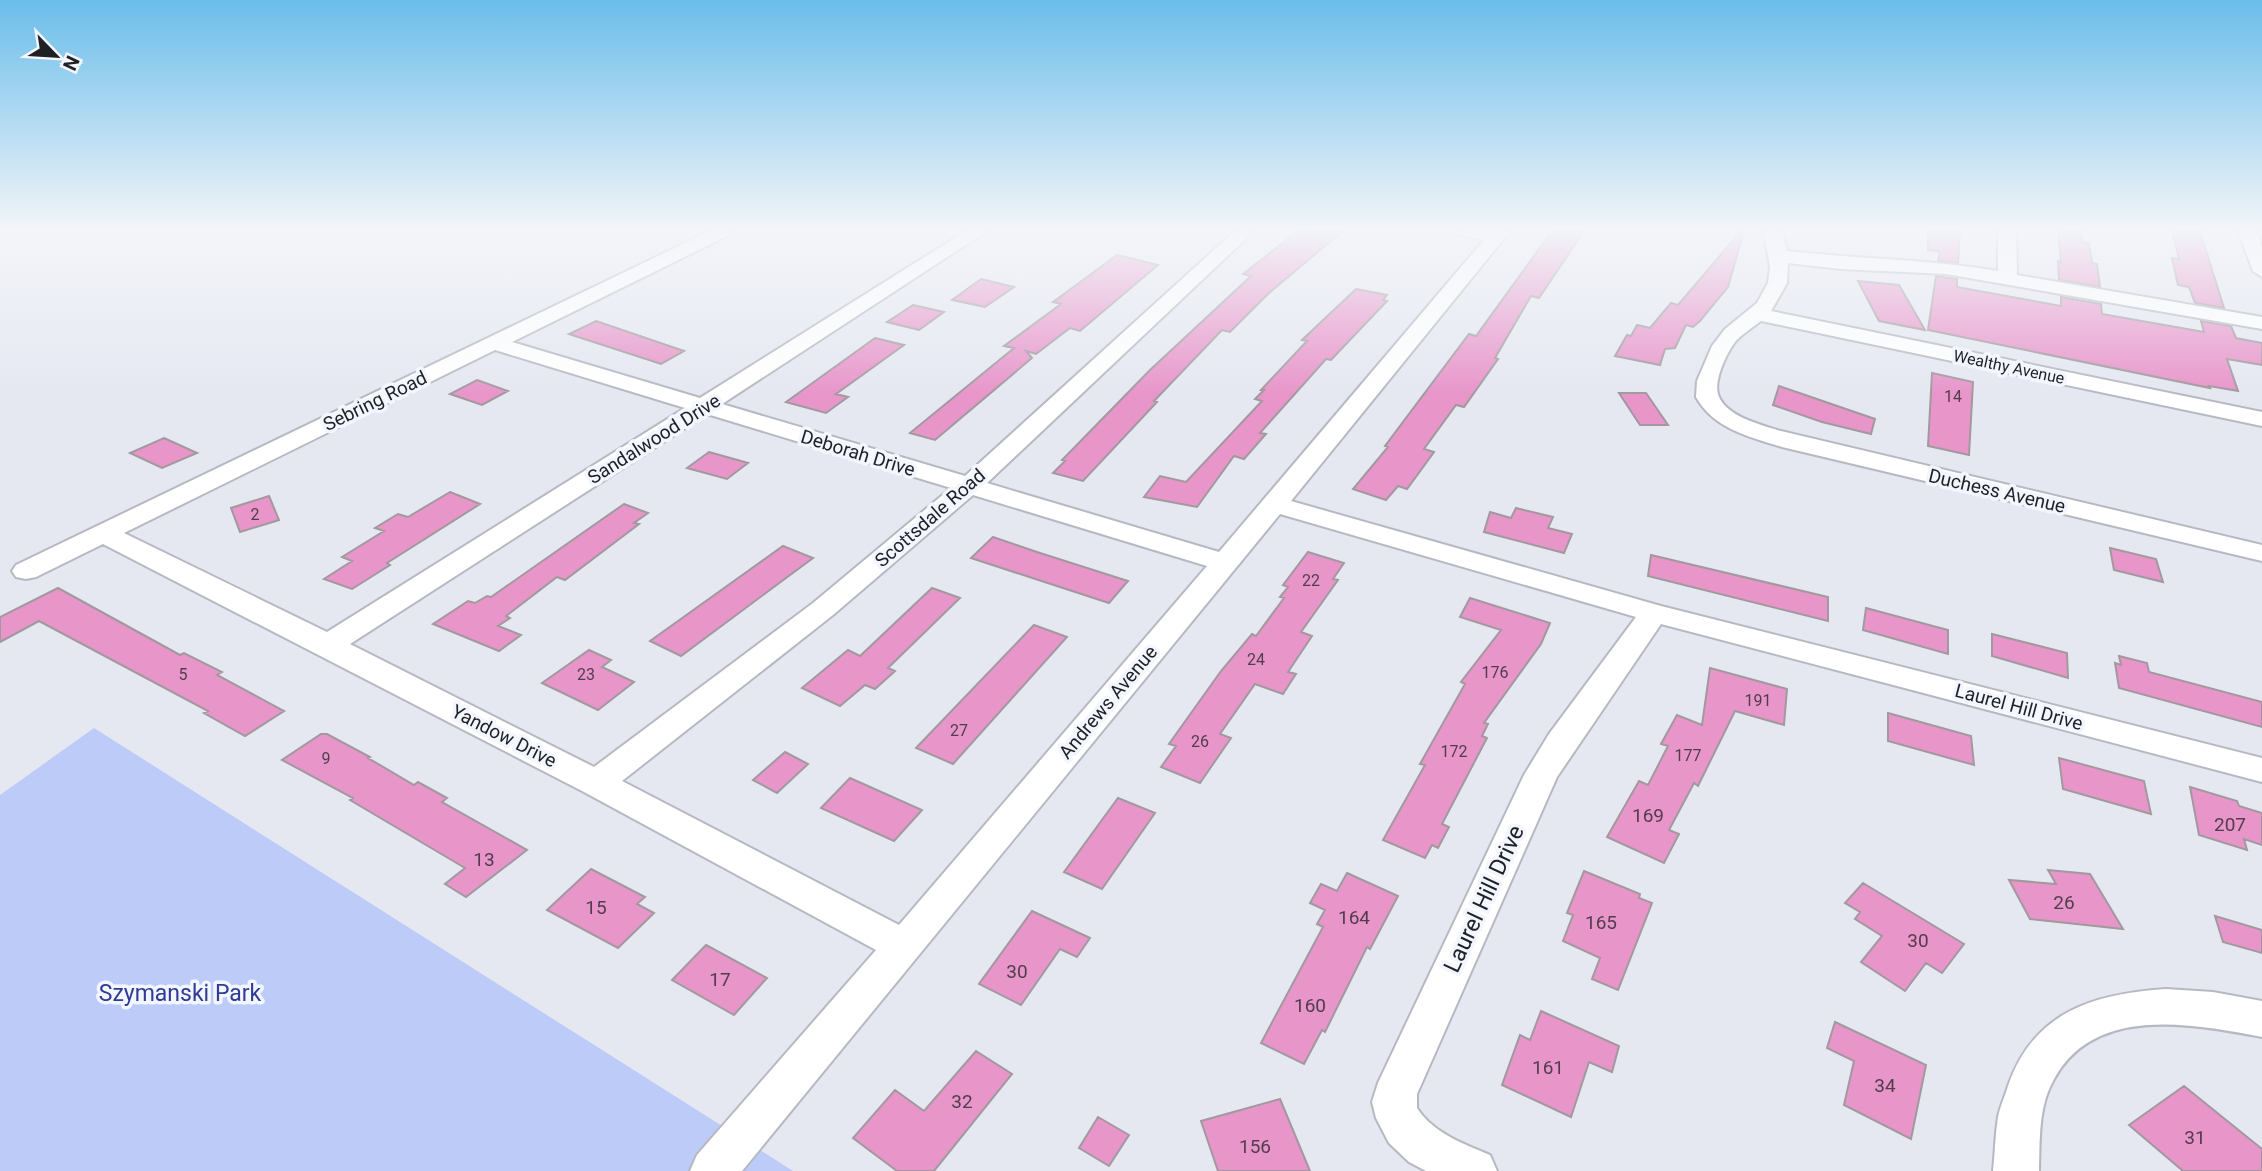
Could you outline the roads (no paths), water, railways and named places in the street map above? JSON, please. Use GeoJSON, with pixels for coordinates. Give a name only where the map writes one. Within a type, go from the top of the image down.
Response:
{"type":"FeatureCollection","features":[{"type":"Feature","properties":{"kind":"street","name":"Sebring Road"},"geometry":{"type":"LineString","coordinates":[[26,571],[611,286]]}},
{"type":"Feature","properties":{"kind":"street","name":"Sandalwood Drive"},"geometry":{"type":"LineString","coordinates":[[328,645],[893,286]]}},
{"type":"Feature","properties":{"kind":"street","name":"Scottsdale Road"},"geometry":{"type":"LineString","coordinates":[[596,783],[786,638],[895,550],[969,486],[1186,286]]}},
{"type":"Feature","properties":{"kind":"street","name":"Andrews Avenue"},"geometry":{"type":"LineString","coordinates":[[713,1171],[1025,803],[1273,504],[1445,286]]}},
{"type":"Feature","properties":{"kind":"street","name":"Duchess Avenue"},"geometry":{"type":"LineString","coordinates":[[1774,286],[1771,296],[1757,314],[1740,327],[1720,349],[1706,389],[1707,398],[1716,410],[1735,421],[1790,442],[2262,553]]}},
{"type":"Feature","properties":{"kind":"street"},"geometry":{"type":"LineString","coordinates":[[2051,286],[2262,323]]}},
{"type":"Feature","properties":{"kind":"street","name":"Wealthy Avenue"},"geometry":{"type":"LineString","coordinates":[[1757,314],[2262,419]]}},
{"type":"Feature","properties":{"kind":"street","name":"Deborah Drive"},"geometry":{"type":"LineString","coordinates":[[494,343],[1223,562]]}},
{"type":"Feature","properties":{"kind":"street","name":"Laurel Hill Drive"},"geometry":{"type":"LineString","coordinates":[[1273,504],[1654,613],[2262,770]]}},
{"type":"Feature","properties":{"kind":"street","name":"Yandow Drive"},"geometry":{"type":"LineString","coordinates":[[103,533],[596,783],[902,945]]}},
{"type":"Feature","properties":{"kind":"street","name":"Laurel Hill Drive"},"geometry":{"type":"LineString","coordinates":[[1474,1171],[1434,1152],[1412,1136],[1399,1121],[1393,1102],[1399,1083],[1541,775],[1561,742],[1654,613]]}},
{"type":"Feature","properties":{"kind":"street"},"geometry":{"type":"LineString","coordinates":[[2016,1171],[2022,1104],[2031,1080],[2050,1047],[2073,1028],[2119,1010],[2156,1006],[2198,1007],[2262,1020]]}},
{"type":"Feature","properties":{"kind":"park label","name":"Szymanski Park"},"geometry":{"type":"Point","coordinates":[180,993]}}]}
